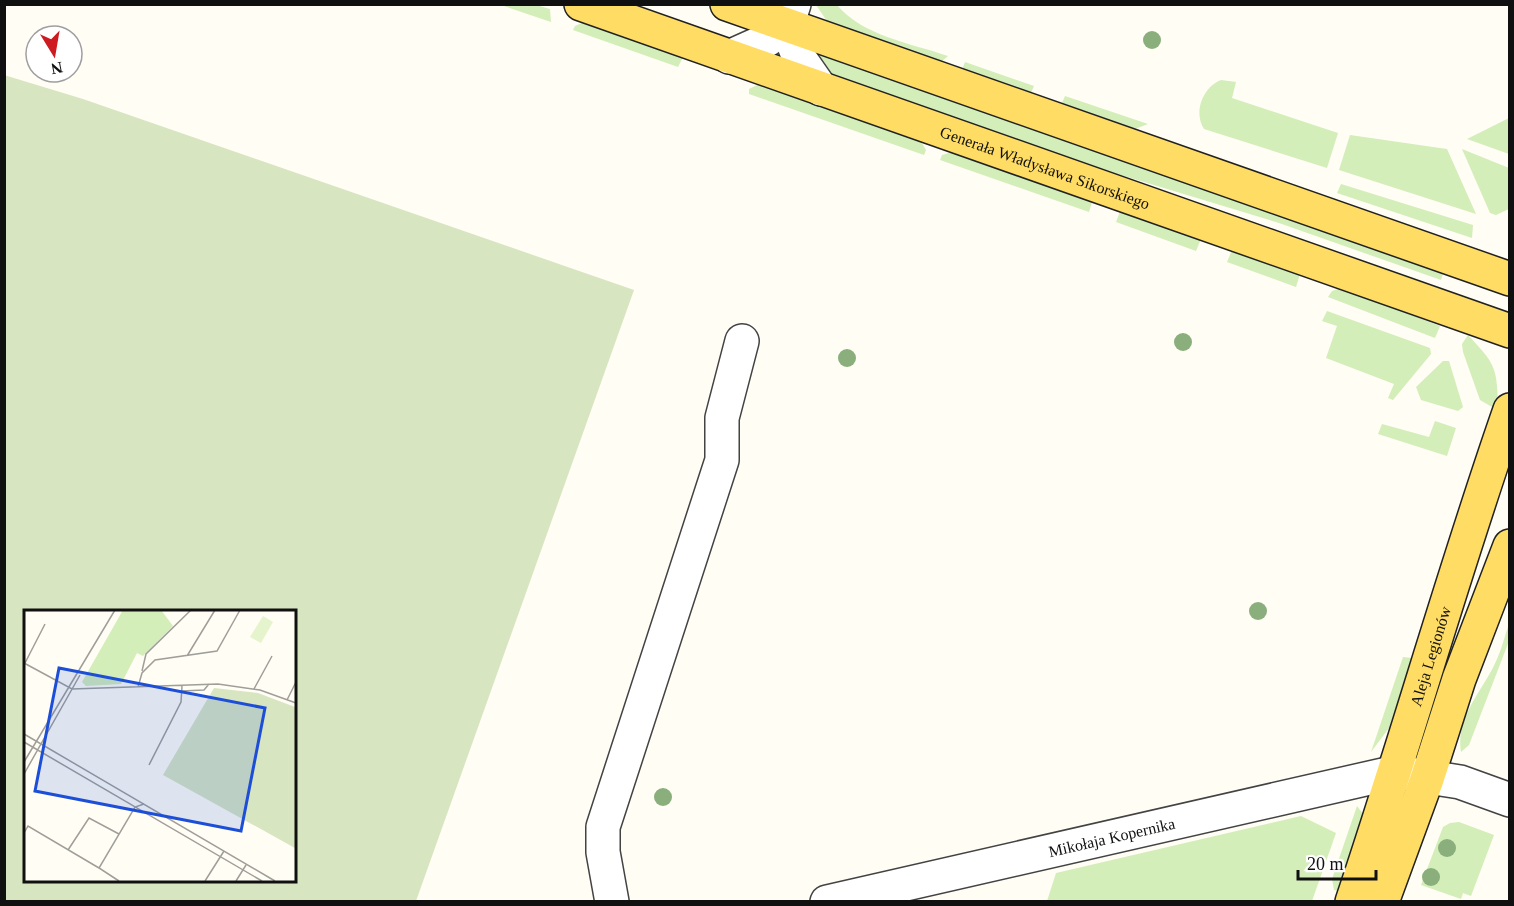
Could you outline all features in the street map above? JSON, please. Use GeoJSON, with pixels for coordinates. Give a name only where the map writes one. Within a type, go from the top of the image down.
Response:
{"type":"FeatureCollection","features":[{"type":"Feature","properties":{"kind":"main road","name":"Generała Władysława Sikorskiego"},"geometry":{"type":"LineString","coordinates":[[581,4],[1509,331]]}},
{"type":"Feature","properties":{"kind":"main road"},"geometry":{"type":"LineString","coordinates":[[728,4],[790,15],[1509,279]]}},
{"type":"Feature","properties":{"kind":"main road","name":"Aleja Legionów"},"geometry":{"type":"LineString","coordinates":[[1352,902],[1396,772],[1458,567],[1509,410]]}},
{"type":"Feature","properties":{"kind":"main road","name":"Aleja Legionów"},"geometry":{"type":"LineString","coordinates":[[1382,902],[1427,779],[1459,680],[1509,546]]}},
{"type":"Feature","properties":{"kind":"street"},"geometry":{"type":"LineString","coordinates":[[729,57],[767,40],[790,15]]}},
{"type":"Feature","properties":{"kind":"street"},"geometry":{"type":"LineString","coordinates":[[790,15],[798,56],[821,89]]}},
{"type":"Feature","properties":{"kind":"street"},"geometry":{"type":"LineString","coordinates":[[612,902],[603,852],[603,827],[722,460],[722,418],[741,341]]}},
{"type":"Feature","properties":{"kind":"street"},"geometry":{"type":"LineString","coordinates":[[1396,772],[1427,779],[1460,782],[1509,800]]}},
{"type":"Feature","properties":{"kind":"street","name":"Mikołaja Kopernika"},"geometry":{"type":"LineString","coordinates":[[827,902],[929,890],[1396,772]]}},
{"type":"Feature","properties":{"kind":"green space"},"geometry":{"type":"Polygon","coordinates":[[[501,5],[536,5],[550,9],[551,22],[501,5]]]}},
{"type":"Feature","properties":{"kind":"green space"},"geometry":{"type":"Polygon","coordinates":[[[816,5],[837,5],[848,16],[874,31],[948,56],[940,63],[834,25],[827,21],[816,5]]]}},
{"type":"Feature","properties":{"kind":"green space"},"geometry":{"type":"Polygon","coordinates":[[[584,22],[683,57],[678,67],[573,30],[575,26],[584,22]]]}},
{"type":"Feature","properties":{"kind":"green space"},"geometry":{"type":"Polygon","coordinates":[[[808,50],[1444,270],[1441,280],[1279,223],[1065,158],[837,80],[825,72],[808,50]]]}},
{"type":"Feature","properties":{"kind":"green space"},"geometry":{"type":"Polygon","coordinates":[[[965,62],[1034,86],[1030,95],[961,72],[965,62]]]}},
{"type":"Feature","properties":{"kind":"green space"},"geometry":{"type":"Polygon","coordinates":[[[4,75],[24,81],[24,84],[34,84],[83,99],[634,290],[416,901],[5,901],[4,75]]]}},
{"type":"Feature","properties":{"kind":"green space"},"geometry":{"type":"Polygon","coordinates":[[[1221,80],[1236,82],[1232,98],[1338,133],[1327,168],[1204,129],[1199,115],[1202,101],[1209,88],[1221,80]]]}},
{"type":"Feature","properties":{"kind":"green space"},"geometry":{"type":"Polygon","coordinates":[[[759,84],[920,140],[926,150],[924,155],[749,94],[749,89],[759,84]]]}},
{"type":"Feature","properties":{"kind":"green space"},"geometry":{"type":"Polygon","coordinates":[[[1065,96],[1148,124],[1135,129],[1062,103],[1065,96]]]}},
{"type":"Feature","properties":{"kind":"green space"},"geometry":{"type":"Polygon","coordinates":[[[1509,118],[1509,154],[1467,139],[1509,118]]]}},
{"type":"Feature","properties":{"kind":"green space"},"geometry":{"type":"Polygon","coordinates":[[[1350,135],[1447,149],[1476,214],[1339,170],[1350,135]]]}},
{"type":"Feature","properties":{"kind":"green space"},"geometry":{"type":"Polygon","coordinates":[[[1462,149],[1509,168],[1509,209],[1496,215],[1490,213],[1462,149]]]}},
{"type":"Feature","properties":{"kind":"green space"},"geometry":{"type":"Polygon","coordinates":[[[952,152],[1092,202],[1089,212],[940,160],[942,155],[952,152]]]}},
{"type":"Feature","properties":{"kind":"green space"},"geometry":{"type":"Polygon","coordinates":[[[1341,184],[1473,225],[1472,238],[1337,193],[1341,184]]]}},
{"type":"Feature","properties":{"kind":"green space"},"geometry":{"type":"Polygon","coordinates":[[[1121,209],[1201,239],[1196,251],[1116,222],[1121,209]]]}},
{"type":"Feature","properties":{"kind":"green space"},"geometry":{"type":"Polygon","coordinates":[[[1232,250],[1300,274],[1296,287],[1227,262],[1232,250]]]}},
{"type":"Feature","properties":{"kind":"green space"},"geometry":{"type":"Polygon","coordinates":[[[1341,288],[1440,326],[1435,338],[1328,297],[1332,291],[1341,288]]]}},
{"type":"Feature","properties":{"kind":"green space"},"geometry":{"type":"Polygon","coordinates":[[[1327,311],[1430,348],[1431,354],[1393,400],[1388,398],[1394,384],[1326,358],[1337,326],[1322,321],[1327,311]]]}},
{"type":"Feature","properties":{"kind":"green space"},"geometry":{"type":"Polygon","coordinates":[[[1468,335],[1489,359],[1495,373],[1498,404],[1492,407],[1480,400],[1463,352],[1462,344],[1468,335]]]}},
{"type":"Feature","properties":{"kind":"green space"},"geometry":{"type":"Polygon","coordinates":[[[1443,361],[1449,361],[1463,407],[1458,411],[1421,400],[1416,387],[1443,361]]]}},
{"type":"Feature","properties":{"kind":"green space"},"geometry":{"type":"Polygon","coordinates":[[[1435,421],[1456,428],[1447,456],[1378,434],[1382,424],[1429,437],[1435,421]]]}},
{"type":"Feature","properties":{"kind":"green space"},"geometry":{"type":"Polygon","coordinates":[[[1509,624],[1509,641],[1469,745],[1461,752],[1460,739],[1466,715],[1497,659],[1509,624]]]}},
{"type":"Feature","properties":{"kind":"green space"},"geometry":{"type":"Polygon","coordinates":[[[1403,657],[1412,658],[1389,728],[1371,752],[1403,657]]]}},
{"type":"Feature","properties":{"kind":"green space"},"geometry":{"type":"Polygon","coordinates":[[[1357,806],[1364,815],[1346,893],[1334,890],[1332,879],[1357,806]]]}},
{"type":"Feature","properties":{"kind":"green space"},"geometry":{"type":"Polygon","coordinates":[[[1301,816],[1336,833],[1312,901],[1047,901],[1056,873],[1301,816]]]}},
{"type":"Feature","properties":{"kind":"green space"},"geometry":{"type":"Polygon","coordinates":[[[1459,822],[1494,835],[1471,896],[1463,893],[1461,899],[1421,885],[1443,827],[1459,822]]]}}]}
